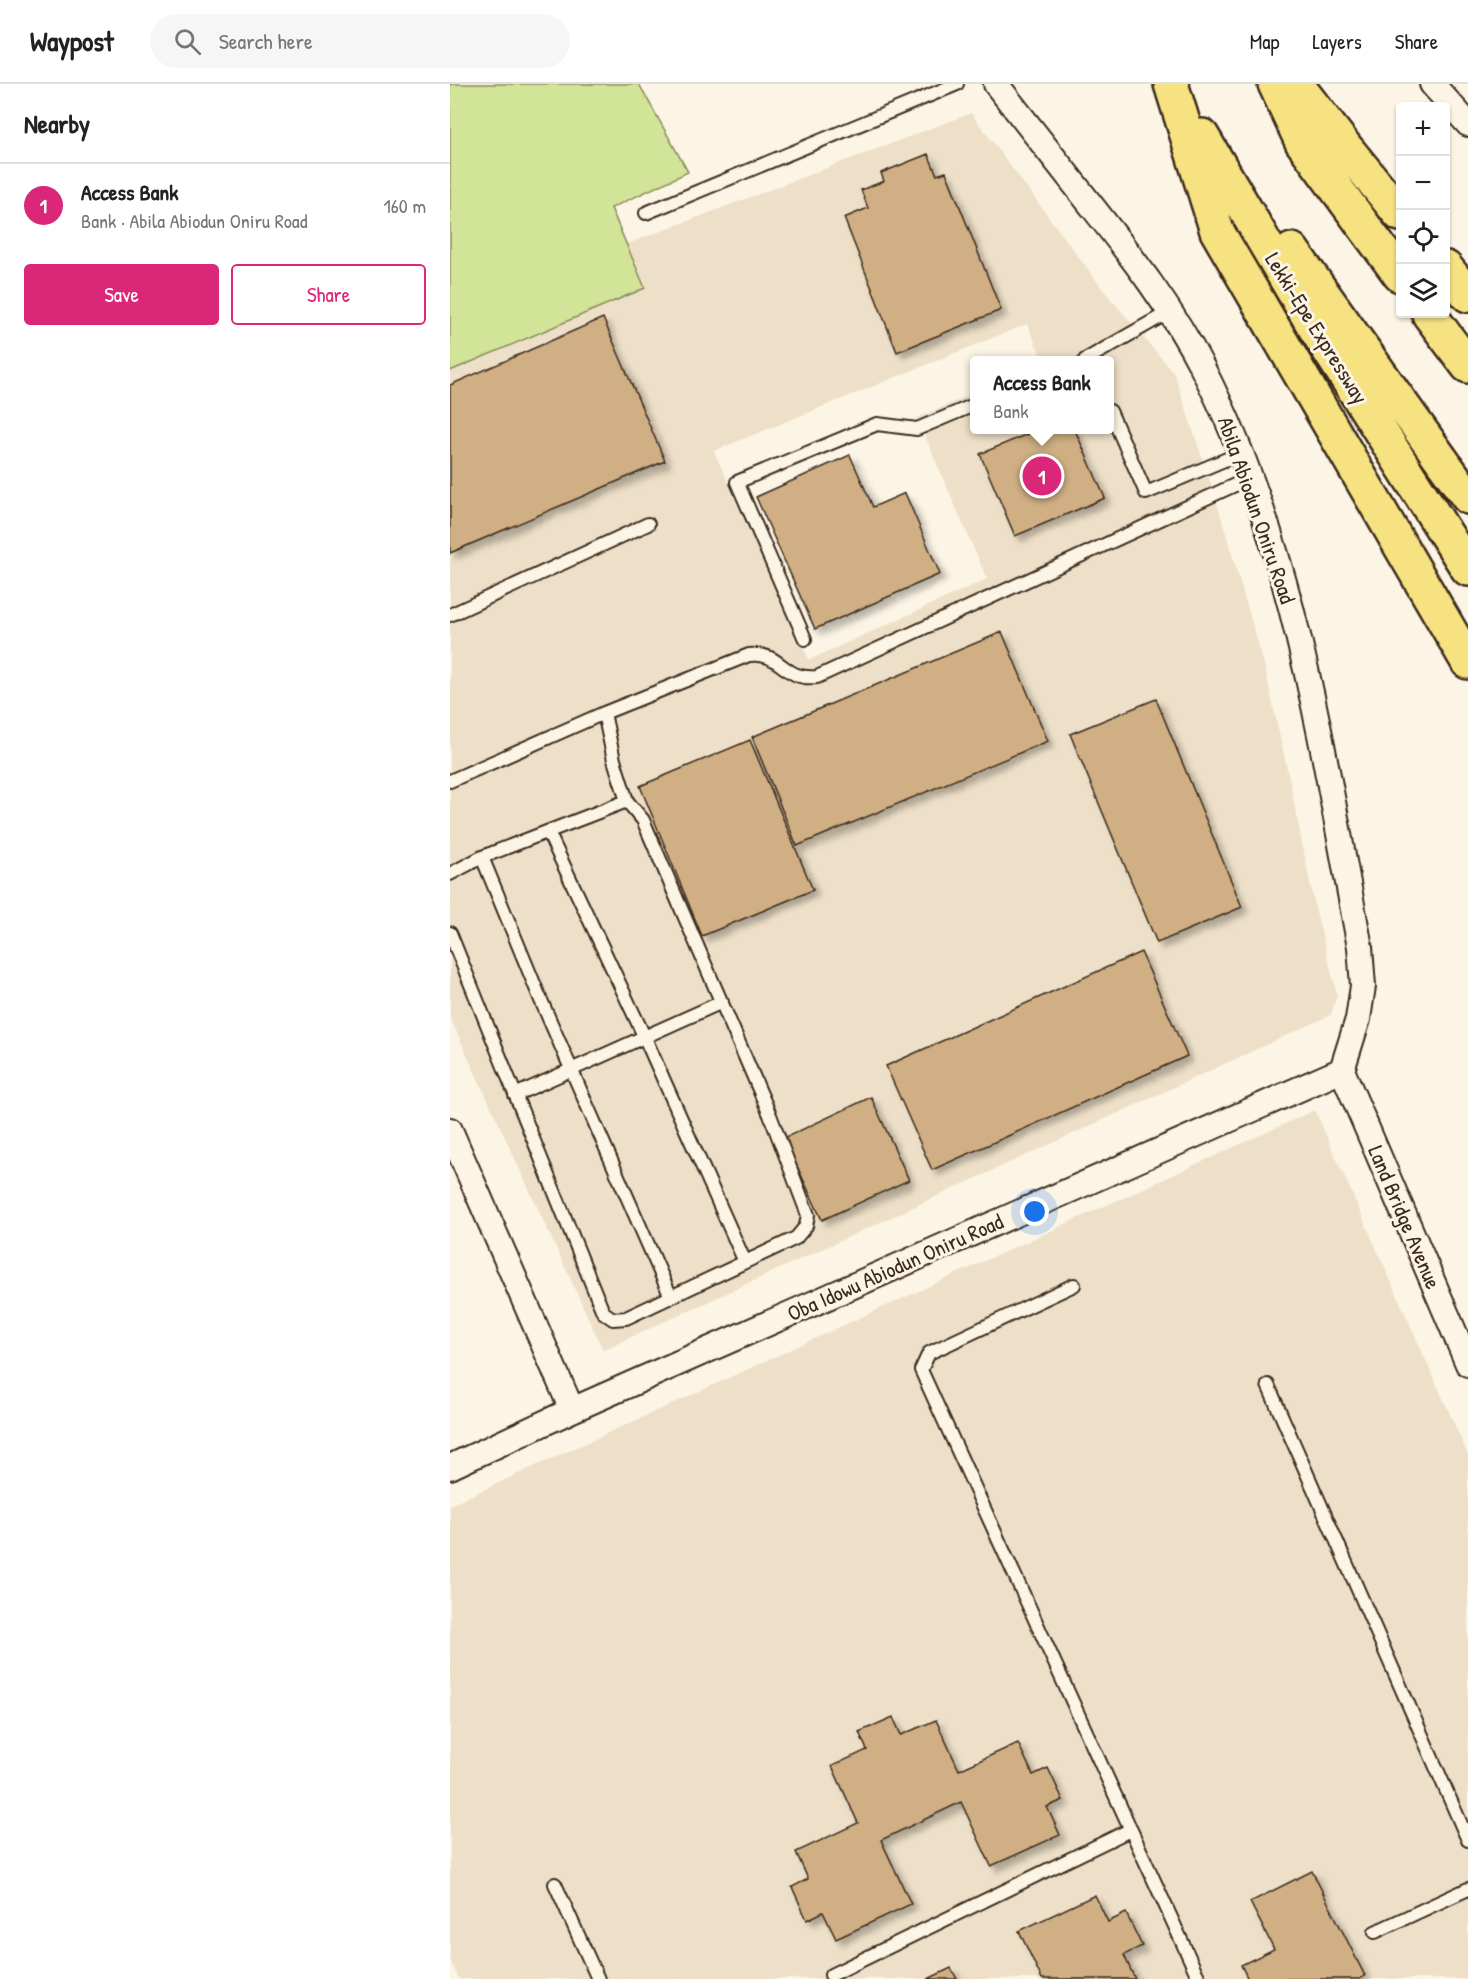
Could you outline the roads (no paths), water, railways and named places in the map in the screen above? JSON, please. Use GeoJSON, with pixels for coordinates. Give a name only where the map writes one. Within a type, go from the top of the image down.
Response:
{"type":"FeatureCollection","features":[{"type":"Feature","properties":{"kind":"highway"},"geometry":{"type":"LineString","coordinates":[[1174,84],[1468,497]]}},
{"type":"Feature","properties":{"kind":"highway"},"geometry":{"type":"LineString","coordinates":[[1174,84],[1217,231],[1468,662]]}},
{"type":"Feature","properties":{"kind":"highway","name":"Lekki-Epe Expressway"},"geometry":{"type":"LineString","coordinates":[[1174,84],[1215,161],[1315,328],[1468,568]]}},
{"type":"Feature","properties":{"kind":"highway"},"geometry":{"type":"LineString","coordinates":[[1275,84],[1302,142],[1396,268]]}},
{"type":"Feature","properties":{"kind":"highway"},"geometry":{"type":"LineString","coordinates":[[1296,84],[1398,210]]}},
{"type":"Feature","properties":{"kind":"highway"},"geometry":{"type":"LineString","coordinates":[[1346,148],[1396,197]]}},
{"type":"Feature","properties":{"kind":"highway"},"geometry":{"type":"LineString","coordinates":[[1450,250],[1468,268]]}},
{"type":"Feature","properties":{"kind":"highway"},"geometry":{"type":"LineString","coordinates":[[1450,273],[1468,295]]}},
{"type":"Feature","properties":{"kind":"highway"},"geometry":{"type":"LineString","coordinates":[[1432,318],[1468,366]]}},
{"type":"Feature","properties":{"kind":"street","name":"Abila Abiodun Oniru Road"},"geometry":{"type":"LineString","coordinates":[[996,84],[1127,251],[1169,312],[1201,366],[1241,453],[1279,559],[1297,628],[1360,947],[1363,986],[1358,1019],[1342,1070]]}},
{"type":"Feature","properties":{"kind":"street"},"geometry":{"type":"LineString","coordinates":[[1432,84],[1468,124]]}},
{"type":"Feature","properties":{"kind":"street","name":"Land Bridge Avenue"},"geometry":{"type":"LineString","coordinates":[[1342,1070],[1468,1364]]}},
{"type":"Feature","properties":{"kind":"street","name":"Oba Idowu Abiodun Oniru Road"},"geometry":{"type":"LineString","coordinates":[[450,1467],[572,1410],[1342,1070]]}},
{"type":"Feature","properties":{"kind":"street"},"geometry":{"type":"LineString","coordinates":[[450,1130],[572,1410]]}},
{"type":"Feature","properties":{"kind":"lane"},"geometry":{"type":"LineString","coordinates":[[646,213],[957,84]]}},
{"type":"Feature","properties":{"kind":"lane"},"geometry":{"type":"LineString","coordinates":[[1093,356],[1169,312]]}},
{"type":"Feature","properties":{"kind":"lane"},"geometry":{"type":"LineString","coordinates":[[805,639],[737,482],[877,424],[917,429],[970,407]]}},
{"type":"Feature","properties":{"kind":"lane"},"geometry":{"type":"LineString","coordinates":[[1114,420],[1146,494],[1241,453]]}},
{"type":"Feature","properties":{"kind":"lane"},"geometry":{"type":"LineString","coordinates":[[450,781],[604,712],[750,655],[762,654],[774,659],[792,674],[804,678],[817,677],[1250,478]]}},
{"type":"Feature","properties":{"kind":"lane"},"geometry":{"type":"LineString","coordinates":[[450,615],[648,524]]}},
{"type":"Feature","properties":{"kind":"lane"},"geometry":{"type":"LineString","coordinates":[[450,933],[603,1312],[613,1319],[626,1318],[796,1238],[806,1226],[808,1215],[770,1115],[643,820],[627,801],[604,712]]}},
{"type":"Feature","properties":{"kind":"lane"},"geometry":{"type":"LineString","coordinates":[[450,874],[482,857],[627,801]]}},
{"type":"Feature","properties":{"kind":"lane"},"geometry":{"type":"LineString","coordinates":[[548,832],[645,1038],[745,1262]]}},
{"type":"Feature","properties":{"kind":"lane"},"geometry":{"type":"LineString","coordinates":[[482,857],[540,998],[672,1297]]}},
{"type":"Feature","properties":{"kind":"lane"},"geometry":{"type":"LineString","coordinates":[[515,1095],[722,1002]]}},
{"type":"Feature","properties":{"kind":"lane"},"geometry":{"type":"LineString","coordinates":[[1074,1285],[928,1353],[921,1370],[1199,1979]]}},
{"type":"Feature","properties":{"kind":"lane"},"geometry":{"type":"LineString","coordinates":[[1268,1384],[1468,1840]]}},
{"type":"Feature","properties":{"kind":"lane"},"geometry":{"type":"LineString","coordinates":[[831,1976],[1130,1830]]}},
{"type":"Feature","properties":{"kind":"lane"},"geometry":{"type":"LineString","coordinates":[[555,1884],[598,1979]]}},
{"type":"Feature","properties":{"kind":"lane"},"geometry":{"type":"LineString","coordinates":[[1374,1932],[1468,1889]]}},
{"type":"Feature","properties":{"kind":"place","name":"Access Bank"},"geometry":{"type":"Point","coordinates":[1042,476]}}]}
